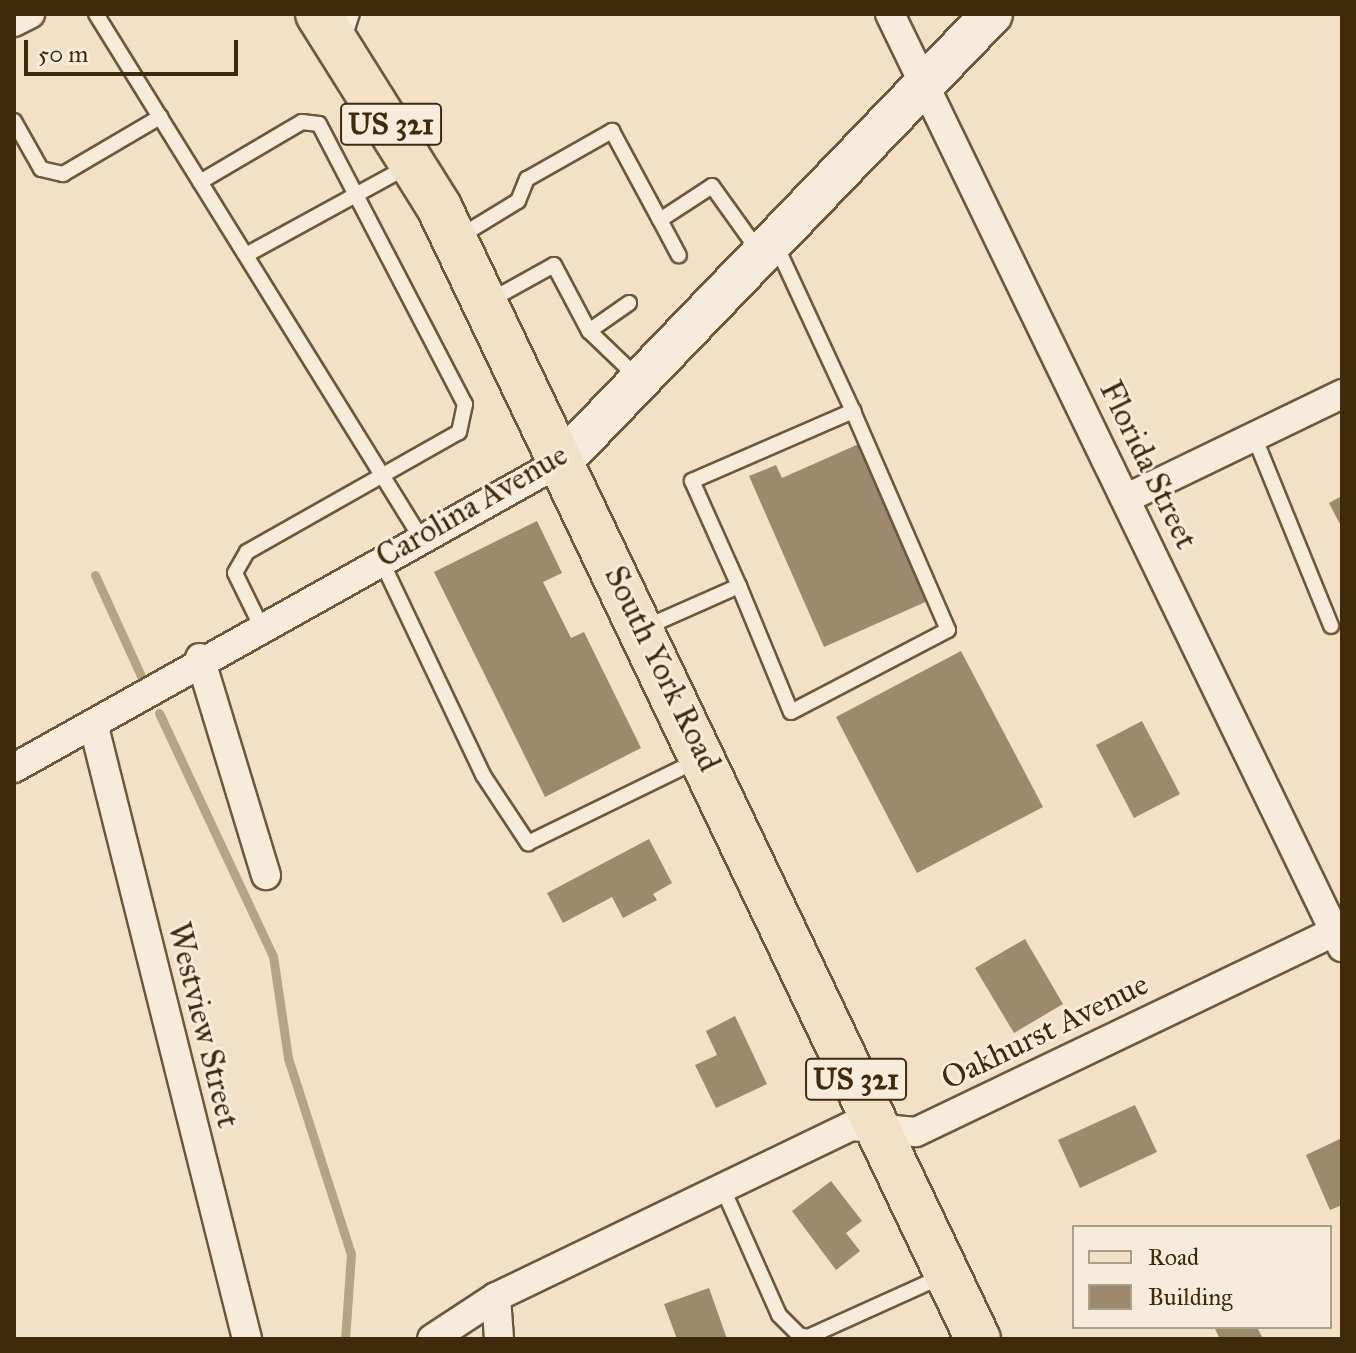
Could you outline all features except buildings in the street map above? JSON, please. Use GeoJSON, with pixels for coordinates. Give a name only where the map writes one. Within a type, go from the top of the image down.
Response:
{"type":"FeatureCollection","features":[{"type":"Feature","properties":{"kind":"main road","name":"South York Road"},"geometry":{"type":"LineString","coordinates":[[337,25],[455,239],[704,757],[978,1339]]}},
{"type":"Feature","properties":{"kind":"street"},"geometry":{"type":"LineString","coordinates":[[14,22],[30,14]]}},
{"type":"Feature","properties":{"kind":"street","name":"Florida Street"},"geometry":{"type":"LineString","coordinates":[[890,14],[1340,935]]}},
{"type":"Feature","properties":{"kind":"street","name":"Carolina Avenue"},"geometry":{"type":"LineString","coordinates":[[14,768],[94,727],[200,658],[562,461],[924,81],[992,14]]}},
{"type":"Feature","properties":{"kind":"street"},"geometry":{"type":"LineString","coordinates":[[1127,498],[1342,394]]}},
{"type":"Feature","properties":{"kind":"street"},"geometry":{"type":"LineString","coordinates":[[200,658],[266,875]]}},
{"type":"Feature","properties":{"kind":"street","name":"Westview Street"},"geometry":{"type":"LineString","coordinates":[[94,727],[247,1339]]}},
{"type":"Feature","properties":{"kind":"street","name":"Oakhurst Avenue"},"geometry":{"type":"LineString","coordinates":[[432,1339],[496,1297],[852,1126],[881,1133],[916,1132],[1340,935]]}},
{"type":"Feature","properties":{"kind":"street"},"geometry":{"type":"LineString","coordinates":[[496,1297],[499,1339]]}},
{"type":"Feature","properties":{"kind":"lane"},"geometry":{"type":"LineString","coordinates":[[96,14],[421,538]]}},
{"type":"Feature","properties":{"kind":"lane"},"geometry":{"type":"LineString","coordinates":[[14,121],[41,169],[63,174],[160,117]]}},
{"type":"Feature","properties":{"kind":"lane"},"geometry":{"type":"LineString","coordinates":[[200,182],[302,122],[319,124],[359,194],[465,404],[459,432],[385,480],[247,552],[235,573],[261,626]]}},
{"type":"Feature","properties":{"kind":"lane"},"geometry":{"type":"LineString","coordinates":[[455,239],[518,201],[527,179],[612,131],[679,255]]}},
{"type":"Feature","properties":{"kind":"lane"},"geometry":{"type":"LineString","coordinates":[[246,255],[415,163]]}},
{"type":"Feature","properties":{"kind":"lane"},"geometry":{"type":"LineString","coordinates":[[660,220],[712,186],[767,246],[853,411],[948,630],[791,712],[692,481],[853,411]]}},
{"type":"Feature","properties":{"kind":"lane"},"geometry":{"type":"LineString","coordinates":[[486,303],[554,265],[589,331],[640,380]]}},
{"type":"Feature","properties":{"kind":"lane"},"geometry":{"type":"LineString","coordinates":[[589,331],[629,303]]}},
{"type":"Feature","properties":{"kind":"lane"},"geometry":{"type":"LineString","coordinates":[[1254,436],[1331,626]]}},
{"type":"Feature","properties":{"kind":"lane"},"geometry":{"type":"LineString","coordinates":[[381,560],[483,775],[528,843],[704,757]]}},
{"type":"Feature","properties":{"kind":"lane"},"geometry":{"type":"LineString","coordinates":[[642,629],[739,586]]}},
{"type":"Feature","properties":{"kind":"lane"},"geometry":{"type":"LineString","coordinates":[[723,1189],[779,1315],[799,1335],[808,1337],[947,1274]]}},
{"type":"Feature","properties":{"kind":"waterway"},"geometry":{"type":"LineString","coordinates":[[95,575],[141,676]]}},
{"type":"Feature","properties":{"kind":"waterway"},"geometry":{"type":"LineString","coordinates":[[159,713],[273,956],[288,1058],[351,1254],[345,1339]]}}]}
